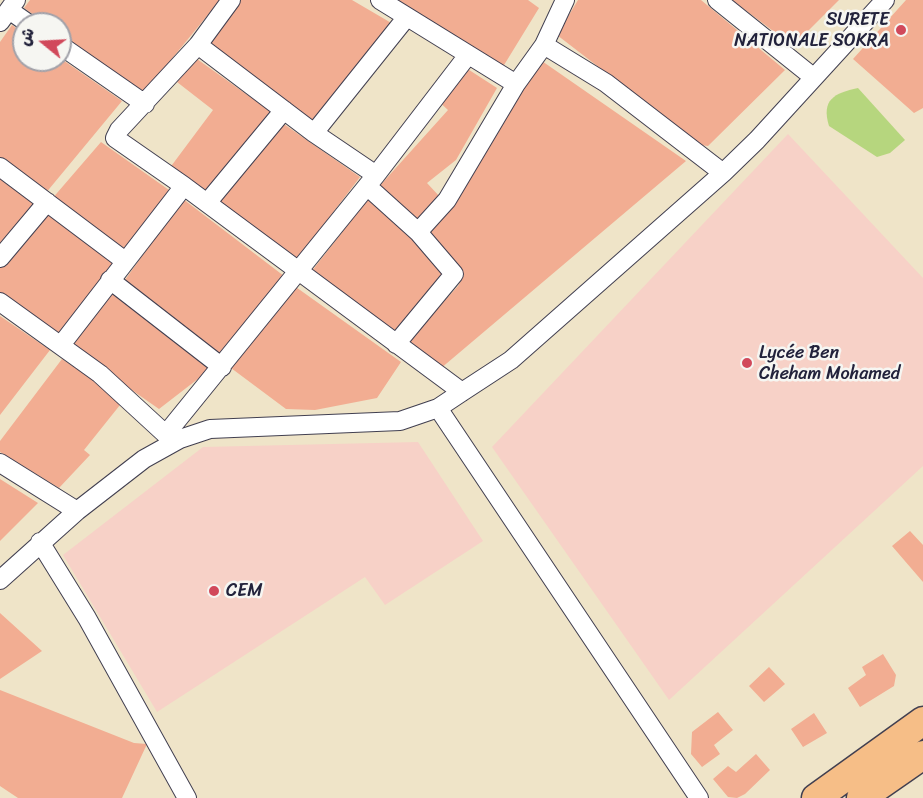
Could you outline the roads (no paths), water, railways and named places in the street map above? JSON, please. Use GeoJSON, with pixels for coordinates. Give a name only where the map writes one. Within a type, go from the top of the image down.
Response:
{"type":"FeatureCollection","features":[{"type":"Feature","properties":{"kind":"main road"},"geometry":{"type":"LineString","coordinates":[[816,798],[923,721]]}},
{"type":"Feature","properties":{"kind":"main road"},"geometry":{"type":"LineString","coordinates":[[861,798],[923,755]]}},
{"type":"Feature","properties":{"kind":"street"},"geometry":{"type":"LineString","coordinates":[[231,0],[198,45],[119,130],[115,138],[207,202],[462,392]]}},
{"type":"Feature","properties":{"kind":"street"},"geometry":{"type":"LineString","coordinates":[[380,0],[516,84]]}},
{"type":"Feature","properties":{"kind":"street"},"geometry":{"type":"LineString","coordinates":[[418,232],[447,200],[516,84],[544,45],[565,0]]}},
{"type":"Feature","properties":{"kind":"street"},"geometry":{"type":"LineString","coordinates":[[717,0],[813,77]]}},
{"type":"Feature","properties":{"kind":"street"},"geometry":{"type":"LineString","coordinates":[[170,438],[210,429],[400,421],[438,408],[511,360],[723,173],[757,140],[885,0]]}},
{"type":"Feature","properties":{"kind":"street"},"geometry":{"type":"LineString","coordinates":[[314,133],[406,18]]}},
{"type":"Feature","properties":{"kind":"street"},"geometry":{"type":"LineString","coordinates":[[198,45],[314,133],[372,181],[454,272],[454,277],[396,344]]}},
{"type":"Feature","properties":{"kind":"street"},"geometry":{"type":"LineString","coordinates":[[544,45],[606,82],[723,173]]}},
{"type":"Feature","properties":{"kind":"street"},"geometry":{"type":"LineString","coordinates":[[72,53],[145,104]]}},
{"type":"Feature","properties":{"kind":"street"},"geometry":{"type":"LineString","coordinates":[[0,580],[77,511],[170,438],[298,269],[372,181],[468,55]]}},
{"type":"Feature","properties":{"kind":"street"},"geometry":{"type":"LineString","coordinates":[[207,202],[284,110]]}},
{"type":"Feature","properties":{"kind":"street"},"geometry":{"type":"LineString","coordinates":[[0,167],[125,261]]}},
{"type":"Feature","properties":{"kind":"street"},"geometry":{"type":"LineString","coordinates":[[61,345],[184,186]]}},
{"type":"Feature","properties":{"kind":"street"},"geometry":{"type":"LineString","coordinates":[[0,258],[47,202]]}},
{"type":"Feature","properties":{"kind":"street"},"geometry":{"type":"LineString","coordinates":[[110,280],[222,367]]}},
{"type":"Feature","properties":{"kind":"street"},"geometry":{"type":"LineString","coordinates":[[0,302],[100,374],[170,438]]}},
{"type":"Feature","properties":{"kind":"street"},"geometry":{"type":"LineString","coordinates":[[438,408],[699,798]]}},
{"type":"Feature","properties":{"kind":"street"},"geometry":{"type":"LineString","coordinates":[[0,463],[77,511]]}},
{"type":"Feature","properties":{"kind":"street"},"geometry":{"type":"LineString","coordinates":[[40,542],[87,618],[187,798]]}},
{"type":"Feature","properties":{"kind":"place","name":"SURETE NATIONALE SOKRA"},"geometry":{"type":"Point","coordinates":[901,30]}},
{"type":"Feature","properties":{"kind":"place","name":"Lycée Ben Cheham Mohamed"},"geometry":{"type":"Point","coordinates":[747,363]}},
{"type":"Feature","properties":{"kind":"place","name":"CEM"},"geometry":{"type":"Point","coordinates":[214,591]}}]}
